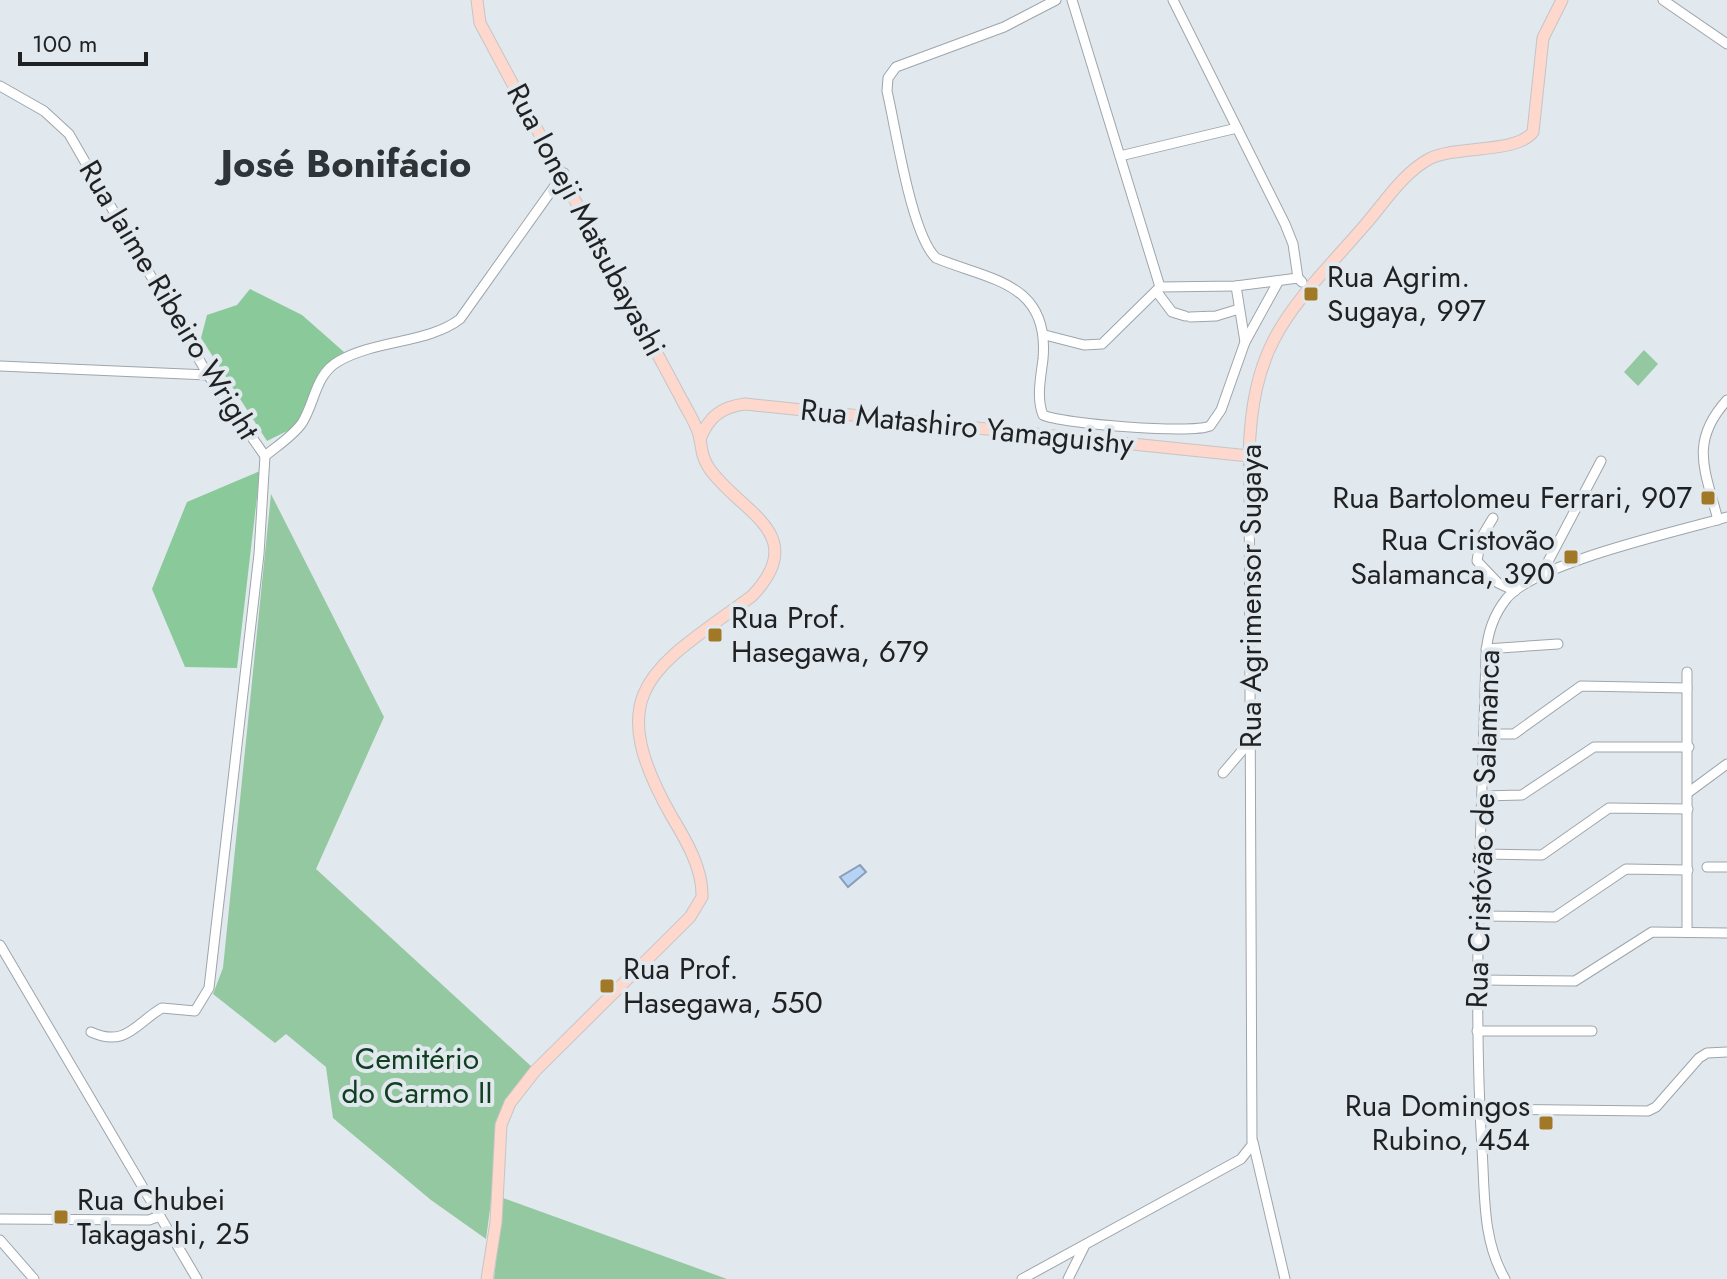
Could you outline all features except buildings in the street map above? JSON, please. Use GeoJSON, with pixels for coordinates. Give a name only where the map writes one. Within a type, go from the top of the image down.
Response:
{"type":"FeatureCollection","features":[{"type":"Feature","properties":{"kind":"main road","name":"Rua Ioneji Matsubayashi"},"geometry":{"type":"LineString","coordinates":[[477,0],[480,23],[564,173],[700,439],[702,454],[712,472],[765,523],[774,559],[764,584],[657,667],[642,693],[642,748],[656,788],[691,853],[702,897],[690,917],[535,1071],[510,1103],[501,1125],[496,1222],[487,1279]]}},
{"type":"Feature","properties":{"kind":"main road","name":"Rua Agrimensor Sugaya"},"geometry":{"type":"LineString","coordinates":[[1249,456],[1250,417],[1261,366],[1304,283],[1420,165],[1445,154],[1529,138],[1536,126],[1543,38],[1562,0]]}},
{"type":"Feature","properties":{"kind":"main road","name":"Rua Matashiro Yamaguishy"},"geometry":{"type":"LineString","coordinates":[[700,439],[715,415],[730,406],[745,404],[1249,456]]}},
{"type":"Feature","properties":{"kind":"street"},"geometry":{"type":"LineString","coordinates":[[1056,0],[1004,27],[896,67],[888,78],[887,91],[915,215],[929,252],[936,258],[998,278],[1013,287],[1037,317],[1045,335],[1040,399],[1043,415],[1055,420],[1202,429],[1215,421],[1245,342],[1278,282]]}},
{"type":"Feature","properties":{"kind":"street"},"geometry":{"type":"LineString","coordinates":[[1072,0],[1159,290],[1172,312],[1188,316],[1216,316],[1239,309]]}},
{"type":"Feature","properties":{"kind":"street"},"geometry":{"type":"LineString","coordinates":[[1045,335],[1084,345],[1102,344],[1159,290],[1304,283],[1289,234],[1173,0]]}},
{"type":"Feature","properties":{"kind":"street"},"geometry":{"type":"LineString","coordinates":[[1663,0],[1727,44]]}},
{"type":"Feature","properties":{"kind":"street","name":"Rua Jaime Ribeiro Wright"},"geometry":{"type":"LineString","coordinates":[[0,86],[44,111],[69,134],[208,375],[265,456],[300,426],[323,376],[339,360],[369,347],[444,328],[460,319],[564,173]]}},
{"type":"Feature","properties":{"kind":"street"},"geometry":{"type":"LineString","coordinates":[[1120,156],[1237,128]]}},
{"type":"Feature","properties":{"kind":"street"},"geometry":{"type":"LineString","coordinates":[[1236,286],[1245,342]]}},
{"type":"Feature","properties":{"kind":"street"},"geometry":{"type":"LineString","coordinates":[[0,366],[208,375]]}},
{"type":"Feature","properties":{"kind":"street"},"geometry":{"type":"LineString","coordinates":[[1722,518],[1702,449],[1709,422],[1727,400]]}},
{"type":"Feature","properties":{"kind":"street"},"geometry":{"type":"LineString","coordinates":[[91,1032],[106,1037],[124,1037],[136,1031],[162,1008],[195,1011],[209,988],[259,554],[265,456]]}},
{"type":"Feature","properties":{"kind":"street","name":"Rua Agrimensor Sugaya"},"geometry":{"type":"LineString","coordinates":[[1249,456],[1253,1141],[1285,1279]]}},
{"type":"Feature","properties":{"kind":"street"},"geometry":{"type":"LineString","coordinates":[[1542,573],[1601,461]]}},
{"type":"Feature","properties":{"kind":"street"},"geometry":{"type":"LineString","coordinates":[[1493,518],[1478,545],[1477,561],[1498,583],[1515,591]]}},
{"type":"Feature","properties":{"kind":"street","name":"Rua Cristóvão de Salamanca"},"geometry":{"type":"LineString","coordinates":[[1505,1279],[1494,1261],[1488,1236],[1477,1031],[1486,649],[1496,614],[1515,591],[1542,573],[1722,518]]}},
{"type":"Feature","properties":{"kind":"street"},"geometry":{"type":"LineString","coordinates":[[1486,649],[1558,644]]}},
{"type":"Feature","properties":{"kind":"street"},"geometry":{"type":"LineString","coordinates":[[1687,672],[1687,932]]}},
{"type":"Feature","properties":{"kind":"street"},"geometry":{"type":"LineString","coordinates":[[1484,734],[1514,734],[1581,686],[1687,688]]}},
{"type":"Feature","properties":{"kind":"street"},"geometry":{"type":"LineString","coordinates":[[1223,773],[1252,739]]}},
{"type":"Feature","properties":{"kind":"street"},"geometry":{"type":"LineString","coordinates":[[1483,796],[1522,795],[1594,747],[1689,747]]}},
{"type":"Feature","properties":{"kind":"street"},"geometry":{"type":"LineString","coordinates":[[1689,792],[1727,764]]}},
{"type":"Feature","properties":{"kind":"street"},"geometry":{"type":"LineString","coordinates":[[1482,854],[1542,855],[1609,808],[1688,809]]}},
{"type":"Feature","properties":{"kind":"street"},"geometry":{"type":"LineString","coordinates":[[1707,867],[1727,867]]}},
{"type":"Feature","properties":{"kind":"street"},"geometry":{"type":"LineString","coordinates":[[1481,916],[1555,917],[1626,869],[1688,870]]}},
{"type":"Feature","properties":{"kind":"street"},"geometry":{"type":"LineString","coordinates":[[1480,980],[1575,981],[1643,936],[1687,932],[1727,933]]}},
{"type":"Feature","properties":{"kind":"street"},"geometry":{"type":"LineString","coordinates":[[0,945],[197,1279]]}},
{"type":"Feature","properties":{"kind":"street"},"geometry":{"type":"LineString","coordinates":[[1477,1031],[1592,1031]]}},
{"type":"Feature","properties":{"kind":"street"},"geometry":{"type":"LineString","coordinates":[[1480,1109],[1648,1111],[1656,1107],[1699,1058],[1707,1053],[1727,1052]]}},
{"type":"Feature","properties":{"kind":"street"},"geometry":{"type":"LineString","coordinates":[[1022,1279],[1241,1159],[1253,1141]]}},
{"type":"Feature","properties":{"kind":"street"},"geometry":{"type":"LineString","coordinates":[[0,1219],[149,1220],[160,1216]]}},
{"type":"Feature","properties":{"kind":"street"},"geometry":{"type":"LineString","coordinates":[[0,1240],[34,1279]]}},
{"type":"Feature","properties":{"kind":"street"},"geometry":{"type":"LineString","coordinates":[[1068,1279],[1084,1247]]}},
{"type":"Feature","properties":{"kind":"green space"},"geometry":{"type":"Polygon","coordinates":[[[250,289],[302,315],[344,352],[295,427],[267,441],[201,338],[207,315],[237,305],[250,289]]]}},
{"type":"Feature","properties":{"kind":"green space"},"geometry":{"type":"Polygon","coordinates":[[[1644,350],[1658,364],[1638,386],[1624,372],[1644,350]]]}},
{"type":"Feature","properties":{"kind":"green space"},"geometry":{"type":"Polygon","coordinates":[[[260,471],[237,668],[185,667],[152,589],[187,502],[260,471]]]}},
{"type":"Feature","properties":{"kind":"green space","name":"Cemitério do Carmo II"},"geometry":{"type":"Polygon","coordinates":[[[271,494],[384,717],[316,869],[533,1068],[503,1112],[486,1239],[431,1200],[333,1118],[326,1067],[286,1034],[275,1043],[213,994],[223,968],[271,494]]]}},
{"type":"Feature","properties":{"kind":"green space"},"geometry":{"type":"Polygon","coordinates":[[[503,1198],[727,1279],[494,1279],[503,1198]]]}},
{"type":"Feature","properties":{"kind":"water"},"geometry":{"type":"Polygon","coordinates":[[[860,865],[866,872],[848,887],[840,877],[860,865]]]}},
{"type":"Feature","properties":{"kind":"place","name":"Rua Agrim. Sugaya, 997"},"geometry":{"type":"Point","coordinates":[1311,294]}},
{"type":"Feature","properties":{"kind":"place","name":"Rua Bartolomeu Ferrari, 907"},"geometry":{"type":"Point","coordinates":[1708,498]}},
{"type":"Feature","properties":{"kind":"place","name":"Rua Cristovão Salamanca, 390"},"geometry":{"type":"Point","coordinates":[1571,557]}},
{"type":"Feature","properties":{"kind":"place","name":"Rua Prof. Hasegawa, 679"},"geometry":{"type":"Point","coordinates":[715,635]}},
{"type":"Feature","properties":{"kind":"place","name":"Rua Prof. Hasegawa, 550"},"geometry":{"type":"Point","coordinates":[607,986]}},
{"type":"Feature","properties":{"kind":"place","name":"Rua Domingos Rubino, 454"},"geometry":{"type":"Point","coordinates":[1546,1123]}},
{"type":"Feature","properties":{"kind":"place","name":"Rua Chubei Takagashi, 25"},"geometry":{"type":"Point","coordinates":[61,1217]}},
{"type":"Feature","properties":{"kind":"district","name":"José Bonifácio"},"geometry":{"type":"Point","coordinates":[346,164]}}]}
